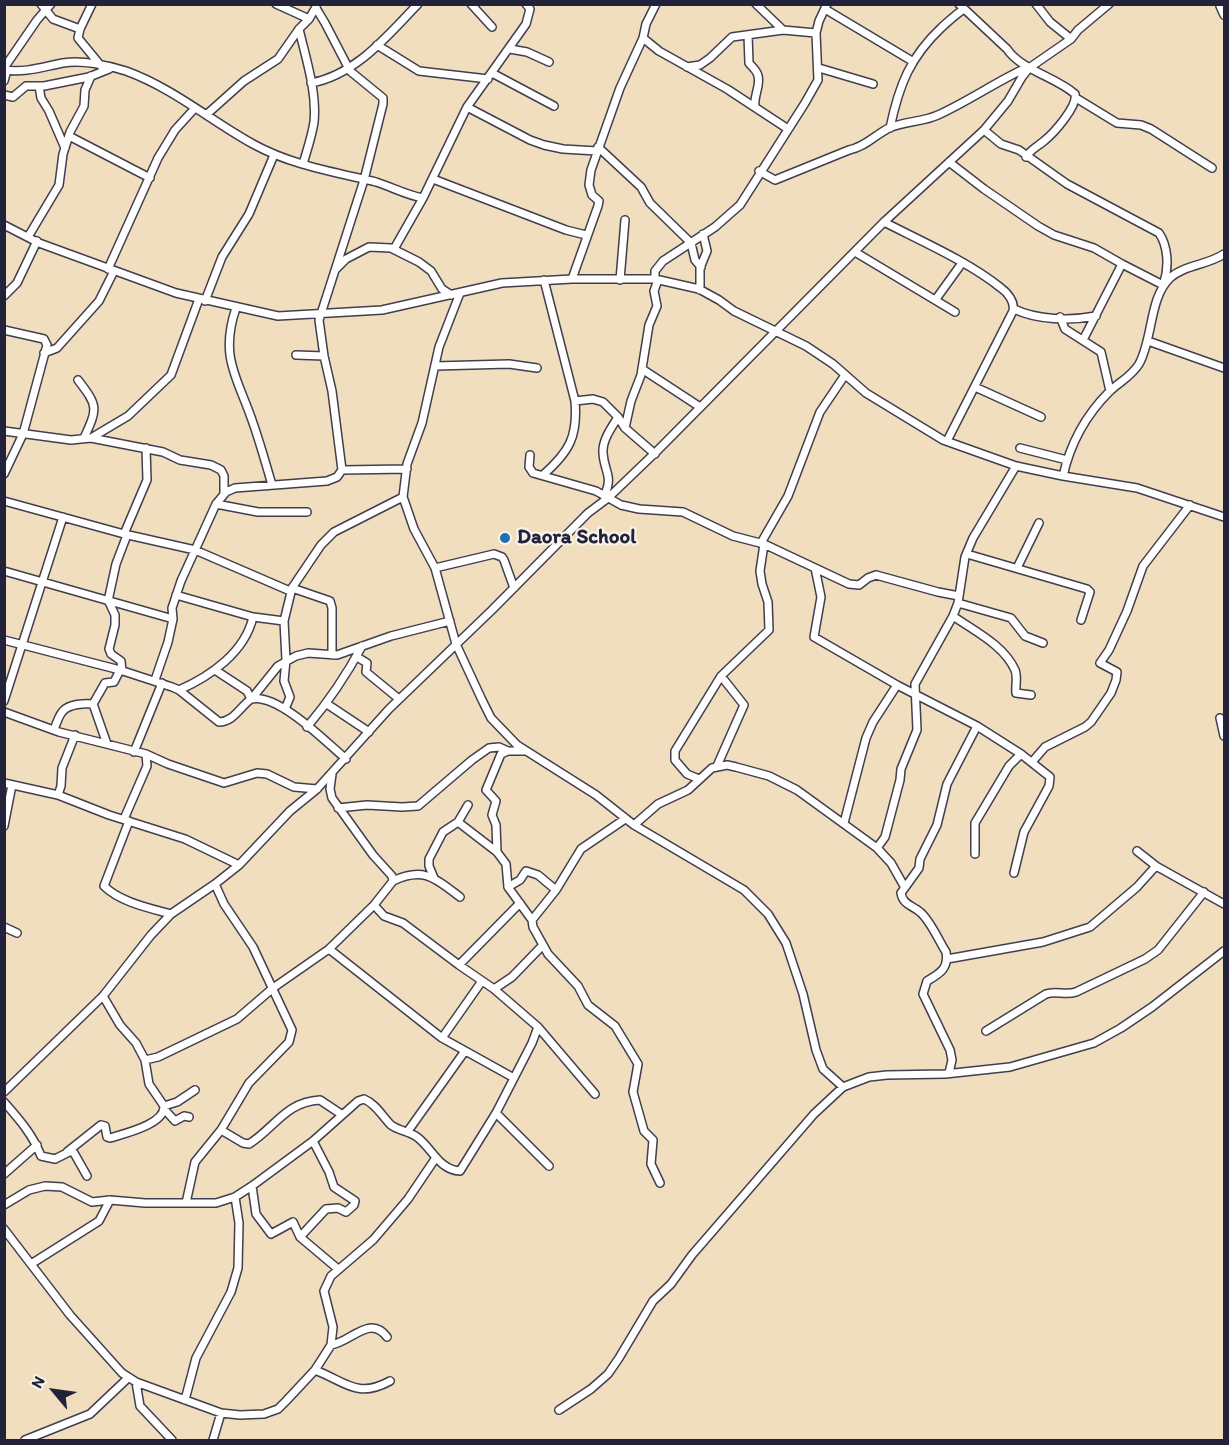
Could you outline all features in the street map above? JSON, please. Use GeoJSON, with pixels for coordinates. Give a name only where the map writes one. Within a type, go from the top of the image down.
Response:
{"type":"FeatureCollection","features":[{"type":"Feature","properties":{"kind":"street"},"geometry":{"type":"LineString","coordinates":[[92,4],[78,34],[80,41],[101,66]]}},
{"type":"Feature","properties":{"kind":"street"},"geometry":{"type":"LineString","coordinates":[[276,4],[309,20]]}},
{"type":"Feature","properties":{"kind":"street"},"geometry":{"type":"LineString","coordinates":[[311,83],[333,76],[368,54],[418,4]]}},
{"type":"Feature","properties":{"kind":"street"},"geometry":{"type":"LineString","coordinates":[[471,4],[492,27]]}},
{"type":"Feature","properties":{"kind":"street"},"geometry":{"type":"LineString","coordinates":[[394,249],[433,179],[467,108],[510,49],[529,17],[530,9],[526,4]]}},
{"type":"Feature","properties":{"kind":"street"},"geometry":{"type":"LineString","coordinates":[[572,279],[599,201],[592,195],[589,185],[597,149],[620,87],[643,38],[645,24],[656,4]]}},
{"type":"Feature","properties":{"kind":"street"},"geometry":{"type":"LineString","coordinates":[[756,4],[783,30]]}},
{"type":"Feature","properties":{"kind":"street"},"geometry":{"type":"LineString","coordinates":[[1036,4],[1050,22],[1071,39]]}},
{"type":"Feature","properties":{"kind":"street"},"geometry":{"type":"LineString","coordinates":[[759,171],[775,180],[858,148],[890,128],[924,121],[937,115],[981,90],[1029,68],[1071,39],[1078,30],[1109,4]]}},
{"type":"Feature","properties":{"kind":"street"},"geometry":{"type":"LineString","coordinates":[[1222,4],[1220,6],[1224,15]]}},
{"type":"Feature","properties":{"kind":"street"},"geometry":{"type":"LineString","coordinates":[[4,81],[5,69],[46,6],[53,19],[80,29]]}},
{"type":"Feature","properties":{"kind":"street"},"geometry":{"type":"LineString","coordinates":[[206,115],[244,81],[278,58],[299,29],[309,20],[316,6]]}},
{"type":"Feature","properties":{"kind":"street"},"geometry":{"type":"LineString","coordinates":[[134,752],[158,682],[173,619],[172,608],[216,504],[224,494],[235,488],[327,481],[337,477],[342,470],[332,391],[319,326],[334,271],[364,180],[383,98],[355,77],[316,6]]}},
{"type":"Feature","properties":{"kind":"street"},"geometry":{"type":"LineString","coordinates":[[625,428],[642,369],[649,325],[657,306],[654,291],[658,266],[740,205],[759,171],[818,80],[816,33],[826,7],[912,61]]}},
{"type":"Feature","properties":{"kind":"street"},"geometry":{"type":"LineString","coordinates":[[890,128],[899,92],[912,61],[961,7],[1012,56],[1029,68],[1066,87],[1076,98],[1117,123],[1151,129],[1212,168]]}},
{"type":"Feature","properties":{"kind":"street"},"geometry":{"type":"LineString","coordinates":[[299,29],[311,83],[314,120],[303,164]]}},
{"type":"Feature","properties":{"kind":"street"},"geometry":{"type":"LineString","coordinates":[[687,67],[700,64],[710,58],[728,39],[783,30],[816,33]]}},
{"type":"Feature","properties":{"kind":"street"},"geometry":{"type":"LineString","coordinates":[[748,35],[749,63],[759,78],[754,100],[755,107]]}},
{"type":"Feature","properties":{"kind":"street"},"geometry":{"type":"LineString","coordinates":[[643,38],[654,48],[788,129]]}},
{"type":"Feature","properties":{"kind":"street"},"geometry":{"type":"LineString","coordinates":[[377,45],[419,71],[490,76],[554,106]]}},
{"type":"Feature","properties":{"kind":"street"},"geometry":{"type":"LineString","coordinates":[[510,49],[527,52],[549,62]]}},
{"type":"Feature","properties":{"kind":"street"},"geometry":{"type":"LineString","coordinates":[[5,69],[26,72],[79,62],[135,75],[274,155],[423,198]]}},
{"type":"Feature","properties":{"kind":"street"},"geometry":{"type":"LineString","coordinates":[[4,94],[13,97],[24,87],[91,76],[111,68]]}},
{"type":"Feature","properties":{"kind":"street"},"geometry":{"type":"LineString","coordinates":[[819,68],[873,84]]}},
{"type":"Feature","properties":{"kind":"street"},"geometry":{"type":"LineString","coordinates":[[4,1092],[103,996],[151,935],[171,914],[239,865],[290,811],[332,774],[399,699],[588,513],[655,454],[744,361],[776,333],[884,222],[984,130],[1008,101],[1029,68]]}},
{"type":"Feature","properties":{"kind":"street"},"geometry":{"type":"LineString","coordinates":[[28,237],[59,185],[65,148],[84,106],[85,90],[91,76]]}},
{"type":"Feature","properties":{"kind":"street"},"geometry":{"type":"LineString","coordinates":[[39,86],[41,98],[65,148]]}},
{"type":"Feature","properties":{"kind":"street"},"geometry":{"type":"LineString","coordinates":[[1026,157],[1029,151],[1044,142],[1056,129],[1075,103],[1076,98]]}},
{"type":"Feature","properties":{"kind":"street"},"geometry":{"type":"LineString","coordinates":[[44,353],[57,348],[99,301],[111,270],[117,244],[164,146],[195,108]]}},
{"type":"Feature","properties":{"kind":"street"},"geometry":{"type":"LineString","coordinates":[[467,108],[554,148],[597,149],[641,187],[650,203],[691,243],[695,260],[701,267]]}},
{"type":"Feature","properties":{"kind":"street"},"geometry":{"type":"LineString","coordinates":[[984,130],[1001,144],[1019,150],[1067,184],[1160,233],[1165,244],[1167,266],[1148,341],[1133,372],[1110,391],[1088,417],[1067,460],[1063,476]]}},
{"type":"Feature","properties":{"kind":"street"},"geometry":{"type":"LineString","coordinates":[[69,136],[150,178]]}},
{"type":"Feature","properties":{"kind":"street"},"geometry":{"type":"LineString","coordinates":[[88,438],[128,416],[171,375],[222,257],[249,214],[274,155]]}},
{"type":"Feature","properties":{"kind":"street"},"geometry":{"type":"LineString","coordinates":[[949,162],[1038,226],[1054,235],[1094,248],[1162,286]]}},
{"type":"Feature","properties":{"kind":"street"},"geometry":{"type":"LineString","coordinates":[[433,179],[566,230],[586,235]]}},
{"type":"Feature","properties":{"kind":"street"},"geometry":{"type":"LineString","coordinates":[[620,280],[625,220]]}},
{"type":"Feature","properties":{"kind":"street"},"geometry":{"type":"LineString","coordinates":[[884,222],[962,263],[1002,289],[1012,300],[1014,309],[947,441]]}},
{"type":"Feature","properties":{"kind":"street"},"geometry":{"type":"LineString","coordinates":[[4,225],[37,241],[176,293],[278,316],[382,310],[502,283],[544,280],[657,280],[700,290],[776,333],[806,346],[866,393],[947,441],[1016,466],[1137,488],[1224,517]]}},
{"type":"Feature","properties":{"kind":"street"},"geometry":{"type":"LineString","coordinates":[[700,290],[701,267],[707,251],[703,234]]}},
{"type":"Feature","properties":{"kind":"street"},"geometry":{"type":"LineString","coordinates":[[4,296],[17,283],[37,241]]}},
{"type":"Feature","properties":{"kind":"street"},"geometry":{"type":"LineString","coordinates":[[334,271],[346,259],[369,247],[394,249],[431,271],[442,289],[451,296]]}},
{"type":"Feature","properties":{"kind":"street"},"geometry":{"type":"LineString","coordinates":[[855,252],[955,312]]}},
{"type":"Feature","properties":{"kind":"street"},"geometry":{"type":"LineString","coordinates":[[1162,286],[1179,272],[1224,254]]}},
{"type":"Feature","properties":{"kind":"street"},"geometry":{"type":"LineString","coordinates":[[936,299],[962,263]]}},
{"type":"Feature","properties":{"kind":"street"},"geometry":{"type":"LineString","coordinates":[[1083,340],[1122,264]]}},
{"type":"Feature","properties":{"kind":"street"},"geometry":{"type":"LineString","coordinates":[[543,475],[568,450],[576,417],[575,401],[544,280]]}},
{"type":"Feature","properties":{"kind":"street"},"geometry":{"type":"LineString","coordinates":[[460,293],[439,347],[422,423],[406,469],[403,497],[414,529],[435,568],[456,644],[491,718],[525,751],[596,795],[634,825],[744,890],[768,914],[786,943],[803,994],[816,1050],[823,1069],[843,1087]]}},
{"type":"Feature","properties":{"kind":"street"},"geometry":{"type":"LineString","coordinates":[[236,308],[229,332],[231,367],[253,422],[272,485]]}},
{"type":"Feature","properties":{"kind":"street"},"geometry":{"type":"LineString","coordinates":[[1014,309],[1028,315],[1096,316]]}},
{"type":"Feature","properties":{"kind":"street"},"geometry":{"type":"LineString","coordinates":[[1060,317],[1065,329],[1101,352],[1110,391]]}},
{"type":"Feature","properties":{"kind":"street"},"geometry":{"type":"LineString","coordinates":[[4,330],[44,339],[47,345],[23,434],[5,472]]}},
{"type":"Feature","properties":{"kind":"street"},"geometry":{"type":"LineString","coordinates":[[1148,341],[1224,368]]}},
{"type":"Feature","properties":{"kind":"street"},"geometry":{"type":"LineString","coordinates":[[296,356],[324,356]]}},
{"type":"Feature","properties":{"kind":"street"},"geometry":{"type":"LineString","coordinates":[[435,366],[509,364],[537,368]]}},
{"type":"Feature","properties":{"kind":"street"},"geometry":{"type":"LineString","coordinates":[[642,369],[700,407]]}},
{"type":"Feature","properties":{"kind":"street"},"geometry":{"type":"LineString","coordinates":[[699,779],[687,774],[675,760],[675,751],[721,676],[769,628],[768,602],[760,571],[763,544],[788,496],[820,412],[845,375]]}},
{"type":"Feature","properties":{"kind":"street"},"geometry":{"type":"LineString","coordinates":[[78,380],[94,405],[94,417],[88,438]]}},
{"type":"Feature","properties":{"kind":"street"},"geometry":{"type":"LineString","coordinates":[[975,387],[1041,417]]}},
{"type":"Feature","properties":{"kind":"street"},"geometry":{"type":"LineString","coordinates":[[575,401],[600,400],[618,417],[625,428],[655,454]]}},
{"type":"Feature","properties":{"kind":"street"},"geometry":{"type":"LineString","coordinates":[[606,497],[610,481],[603,448],[618,417]]}},
{"type":"Feature","properties":{"kind":"street"},"geometry":{"type":"LineString","coordinates":[[4,431],[71,440],[88,438],[146,448],[163,452],[180,460],[211,465],[219,468],[224,476],[224,494]]}},
{"type":"Feature","properties":{"kind":"street"},"geometry":{"type":"LineString","coordinates":[[4,450],[16,447]]}},
{"type":"Feature","properties":{"kind":"street"},"geometry":{"type":"LineString","coordinates":[[107,744],[93,704],[105,683],[114,682],[121,671],[121,662],[111,654],[109,649],[115,615],[109,601],[125,534],[147,480],[146,448]]}},
{"type":"Feature","properties":{"kind":"street"},"geometry":{"type":"LineString","coordinates":[[1020,448],[1067,460]]}},
{"type":"Feature","properties":{"kind":"street"},"geometry":{"type":"LineString","coordinates":[[530,455],[531,472],[596,491],[621,505],[639,509],[683,512],[733,536],[763,544],[854,585],[859,585],[868,578],[876,576],[959,599],[1011,618],[1025,636],[1042,643]]}},
{"type":"Feature","properties":{"kind":"street"},"geometry":{"type":"LineString","coordinates":[[877,849],[885,837],[901,769],[917,730],[915,688],[917,680],[953,616],[959,599],[962,571],[973,538],[1016,466]]}},
{"type":"Feature","properties":{"kind":"street"},"geometry":{"type":"LineString","coordinates":[[342,470],[406,469]]}},
{"type":"Feature","properties":{"kind":"street"},"geometry":{"type":"LineString","coordinates":[[285,709],[290,698],[284,684],[285,621],[291,589],[321,545],[334,532],[403,497]]}},
{"type":"Feature","properties":{"kind":"street"},"geometry":{"type":"LineString","coordinates":[[4,501],[125,534],[195,550],[291,589],[330,601],[332,655]]}},
{"type":"Feature","properties":{"kind":"street"},"geometry":{"type":"LineString","coordinates":[[216,504],[258,512],[307,513]]}},
{"type":"Feature","properties":{"kind":"street"},"geometry":{"type":"LineString","coordinates":[[1032,762],[1045,747],[1087,725],[1111,693],[1117,672],[1100,663],[1109,650],[1127,611],[1143,566],[1190,505]]}},
{"type":"Feature","properties":{"kind":"street"},"geometry":{"type":"LineString","coordinates":[[4,701],[63,517]]}},
{"type":"Feature","properties":{"kind":"street"},"geometry":{"type":"LineString","coordinates":[[1017,568],[1039,523]]}},
{"type":"Feature","properties":{"kind":"street"},"geometry":{"type":"LineString","coordinates":[[435,568],[494,554],[502,556],[514,588]]}},
{"type":"Feature","properties":{"kind":"street"},"geometry":{"type":"LineString","coordinates":[[967,554],[1087,588],[1090,592],[1081,620]]}},
{"type":"Feature","properties":{"kind":"street"},"geometry":{"type":"LineString","coordinates":[[815,567],[821,597],[814,637],[897,685],[977,726],[1021,754],[1051,779],[1024,832],[1014,873]]}},
{"type":"Feature","properties":{"kind":"street"},"geometry":{"type":"LineString","coordinates":[[4,571],[173,619]]}},
{"type":"Feature","properties":{"kind":"street"},"geometry":{"type":"LineString","coordinates":[[176,596],[253,616],[285,621]]}},
{"type":"Feature","properties":{"kind":"street"},"geometry":{"type":"LineString","coordinates":[[179,690],[205,678],[244,641],[253,616]]}},
{"type":"Feature","properties":{"kind":"street"},"geometry":{"type":"LineString","coordinates":[[953,616],[997,647],[1008,658],[1015,670],[1017,693],[1031,695]]}},
{"type":"Feature","properties":{"kind":"street"},"geometry":{"type":"LineString","coordinates":[[4,640],[158,682],[179,690],[219,722],[224,722],[232,718],[252,698],[286,660],[308,652],[332,655],[391,636],[450,621]]}},
{"type":"Feature","properties":{"kind":"street"},"geometry":{"type":"LineString","coordinates":[[307,727],[327,704],[347,675],[362,646]]}},
{"type":"Feature","properties":{"kind":"street"},"geometry":{"type":"LineString","coordinates":[[357,657],[367,663],[366,672],[399,699]]}},
{"type":"Feature","properties":{"kind":"street"},"geometry":{"type":"LineString","coordinates":[[215,670],[247,691],[252,698]]}},
{"type":"Feature","properties":{"kind":"street"},"geometry":{"type":"LineString","coordinates":[[717,766],[744,705],[721,676]]}},
{"type":"Feature","properties":{"kind":"street"},"geometry":{"type":"LineString","coordinates":[[844,823],[866,738],[873,722],[897,685]]}},
{"type":"Feature","properties":{"kind":"street"},"geometry":{"type":"LineString","coordinates":[[252,698],[262,698],[285,709],[346,759]]}},
{"type":"Feature","properties":{"kind":"street"},"geometry":{"type":"LineString","coordinates":[[54,730],[63,711],[69,707],[86,703],[93,704]]}},
{"type":"Feature","properties":{"kind":"street"},"geometry":{"type":"LineString","coordinates":[[327,704],[369,732]]}},
{"type":"Feature","properties":{"kind":"street"},"geometry":{"type":"LineString","coordinates":[[4,712],[54,730],[146,754],[168,764],[225,783],[257,773],[267,774],[294,787],[317,789]]}},
{"type":"Feature","properties":{"kind":"street"},"geometry":{"type":"LineString","coordinates":[[1220,718],[1224,736]]}},
{"type":"Feature","properties":{"kind":"street"},"geometry":{"type":"LineString","coordinates":[[949,1073],[952,1060],[950,1050],[923,994],[927,981],[943,971],[947,959],[946,952],[923,914],[901,897],[904,886],[914,877],[937,825],[947,784],[977,726]]}},
{"type":"Feature","properties":{"kind":"street"},"geometry":{"type":"LineString","coordinates":[[58,795],[62,768],[75,735]]}},
{"type":"Feature","properties":{"kind":"street"},"geometry":{"type":"LineString","coordinates":[[338,808],[367,805],[418,806],[489,748],[499,747],[508,751],[525,751]]}},
{"type":"Feature","properties":{"kind":"street"},"geometry":{"type":"LineString","coordinates":[[497,852],[496,826],[492,815],[496,801],[486,790],[499,758],[508,751]]}},
{"type":"Feature","properties":{"kind":"street"},"geometry":{"type":"LineString","coordinates":[[146,754],[147,766],[104,886],[118,896],[171,914]]}},
{"type":"Feature","properties":{"kind":"street"},"geometry":{"type":"LineString","coordinates":[[975,854],[975,823],[1009,766],[1021,754]]}},
{"type":"Feature","properties":{"kind":"street"},"geometry":{"type":"LineString","coordinates":[[634,825],[658,804],[688,790],[706,772],[717,766],[736,766],[778,779],[844,823],[891,863],[904,886]]}},
{"type":"Feature","properties":{"kind":"street"},"geometry":{"type":"LineString","coordinates":[[332,774],[330,793],[338,808],[373,855],[392,876],[393,881]]}},
{"type":"Feature","properties":{"kind":"street"},"geometry":{"type":"LineString","coordinates":[[4,826],[8,784],[58,795],[185,839],[239,865]]}},
{"type":"Feature","properties":{"kind":"street"},"geometry":{"type":"LineString","coordinates":[[434,878],[429,859],[443,832],[458,822],[468,805]]}},
{"type":"Feature","properties":{"kind":"street"},"geometry":{"type":"LineString","coordinates":[[532,920],[556,891],[581,849],[625,819]]}},
{"type":"Feature","properties":{"kind":"street"},"geometry":{"type":"LineString","coordinates":[[458,822],[497,852],[506,864],[508,887],[532,920],[542,946],[578,986],[588,1005],[615,1026],[638,1064],[633,1092],[644,1131],[653,1140],[651,1164],[660,1184]]}},
{"type":"Feature","properties":{"kind":"street"},"geometry":{"type":"LineString","coordinates":[[1137,851],[1156,866],[1224,903]]}},
{"type":"Feature","properties":{"kind":"street"},"geometry":{"type":"LineString","coordinates":[[947,959],[1042,942],[1090,927],[1137,887],[1156,866]]}},
{"type":"Feature","properties":{"kind":"street"},"geometry":{"type":"LineString","coordinates":[[508,887],[520,879],[526,871],[538,875],[556,891]]}},
{"type":"Feature","properties":{"kind":"street"},"geometry":{"type":"LineString","coordinates":[[145,1060],[231,1023],[273,988],[329,949],[374,905],[393,881],[424,873],[460,897]]}},
{"type":"Feature","properties":{"kind":"street"},"geometry":{"type":"LineString","coordinates":[[186,1203],[195,1162],[221,1130],[249,1083],[292,1036],[292,1030],[253,947],[224,904],[215,884]]}},
{"type":"Feature","properties":{"kind":"street"},"geometry":{"type":"LineString","coordinates":[[986,1031],[1046,994],[1052,992],[1069,995],[1145,959],[1158,950],[1204,892]]}},
{"type":"Feature","properties":{"kind":"street"},"geometry":{"type":"LineString","coordinates":[[459,965],[520,903]]}},
{"type":"Feature","properties":{"kind":"street"},"geometry":{"type":"LineString","coordinates":[[374,905],[384,916],[404,923],[482,981],[538,1027],[595,1094]]}},
{"type":"Feature","properties":{"kind":"street"},"geometry":{"type":"LineString","coordinates":[[4,927],[17,933]]}},
{"type":"Feature","properties":{"kind":"street"},"geometry":{"type":"LineString","coordinates":[[494,990],[512,977],[542,946]]}},
{"type":"Feature","properties":{"kind":"street"},"geometry":{"type":"LineString","coordinates":[[329,949],[442,1038],[514,1078]]}},
{"type":"Feature","properties":{"kind":"street"},"geometry":{"type":"LineString","coordinates":[[559,1410],[591,1389],[608,1374],[620,1358],[653,1301],[671,1284],[692,1255],[814,1114],[843,1087],[869,1077],[1010,1067],[1094,1042],[1121,1028],[1152,1007],[1224,951]]}},
{"type":"Feature","properties":{"kind":"street"},"geometry":{"type":"LineString","coordinates":[[442,1038],[482,981]]}},
{"type":"Feature","properties":{"kind":"street"},"geometry":{"type":"LineString","coordinates":[[103,996],[120,1025],[136,1043],[145,1060],[149,1084],[165,1108],[175,1120],[184,1116],[189,1117]]}},
{"type":"Feature","properties":{"kind":"street"},"geometry":{"type":"LineString","coordinates":[[4,1205],[29,1190],[45,1186],[62,1187],[92,1202],[110,1200],[216,1203],[235,1197],[252,1186],[313,1141],[341,1114],[364,1099],[368,1100],[396,1128],[408,1131],[418,1138],[432,1151],[435,1159],[453,1170],[460,1171],[496,1113],[538,1027]]}},
{"type":"Feature","properties":{"kind":"street"},"geometry":{"type":"LineString","coordinates":[[408,1131],[465,1051]]}},
{"type":"Feature","properties":{"kind":"street"},"geometry":{"type":"LineString","coordinates":[[4,1102],[26,1127],[41,1156],[56,1159],[101,1125],[104,1125],[107,1137],[110,1138],[156,1121],[163,1115],[165,1108],[195,1090]]}},
{"type":"Feature","properties":{"kind":"street"},"geometry":{"type":"LineString","coordinates":[[221,1130],[249,1144],[286,1112],[303,1102],[320,1100],[341,1114]]}},
{"type":"Feature","properties":{"kind":"street"},"geometry":{"type":"LineString","coordinates":[[496,1113],[549,1166]]}},
{"type":"Feature","properties":{"kind":"street"},"geometry":{"type":"LineString","coordinates":[[300,1237],[326,1209],[338,1208],[346,1212],[355,1201],[349,1199],[334,1186],[313,1141]]}},
{"type":"Feature","properties":{"kind":"street"},"geometry":{"type":"LineString","coordinates":[[4,1174],[37,1145]]}},
{"type":"Feature","properties":{"kind":"street"},"geometry":{"type":"LineString","coordinates":[[67,1152],[74,1153],[87,1176]]}},
{"type":"Feature","properties":{"kind":"street"},"geometry":{"type":"LineString","coordinates":[[4,1229],[70,1315],[128,1378],[221,1413],[240,1415],[271,1412],[286,1401],[315,1370],[331,1345],[333,1327],[324,1291],[331,1276],[373,1240],[408,1199],[435,1159]]}},
{"type":"Feature","properties":{"kind":"street"},"geometry":{"type":"LineString","coordinates":[[252,1186],[256,1214],[271,1234],[293,1222],[300,1237],[338,1269]]}},
{"type":"Feature","properties":{"kind":"street"},"geometry":{"type":"LineString","coordinates":[[184,1400],[196,1358],[231,1292],[238,1268],[239,1222],[235,1197]]}},
{"type":"Feature","properties":{"kind":"street"},"geometry":{"type":"LineString","coordinates":[[31,1264],[99,1221],[110,1200]]}},
{"type":"Feature","properties":{"kind":"street"},"geometry":{"type":"LineString","coordinates":[[331,1345],[342,1343],[364,1328],[370,1327],[378,1328],[387,1337]]}},
{"type":"Feature","properties":{"kind":"street"},"geometry":{"type":"LineString","coordinates":[[315,1370],[363,1390],[390,1381]]}},
{"type":"Feature","properties":{"kind":"street"},"geometry":{"type":"LineString","coordinates":[[25,1440],[90,1414],[128,1378]]}},
{"type":"Feature","properties":{"kind":"street"},"geometry":{"type":"LineString","coordinates":[[136,1382],[140,1406],[172,1440]]}},
{"type":"Feature","properties":{"kind":"street"},"geometry":{"type":"LineString","coordinates":[[213,1440],[221,1413]]}},
{"type":"Feature","properties":{"kind":"place","name":"Daora School"},"geometry":{"type":"Point","coordinates":[505,538]}}]}
